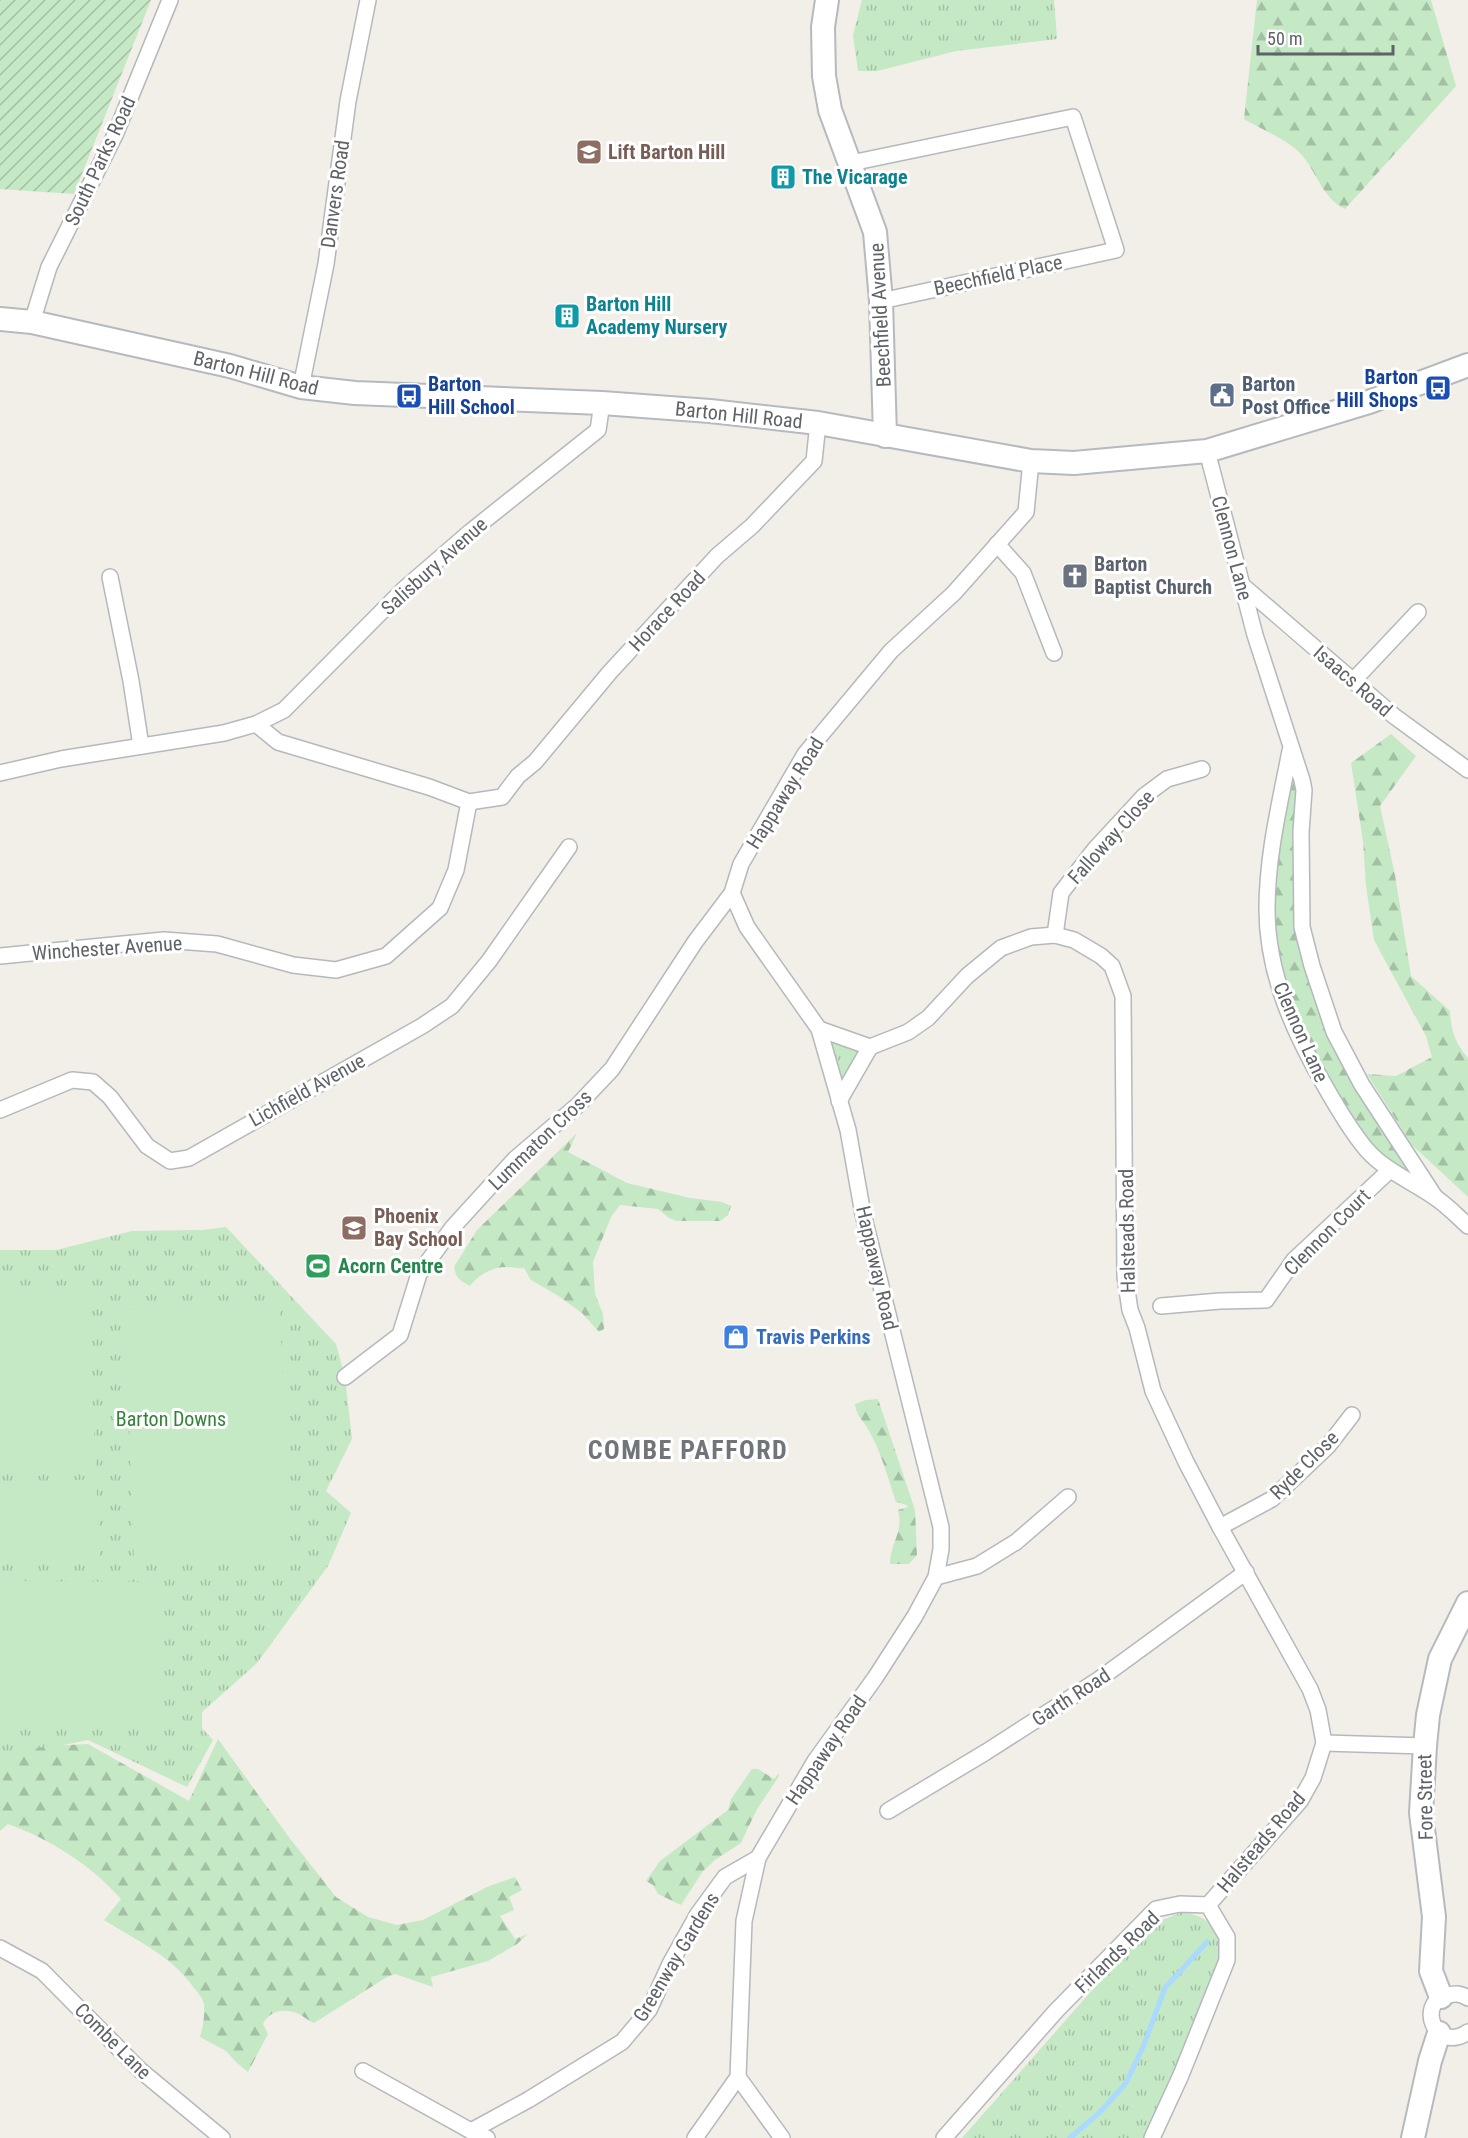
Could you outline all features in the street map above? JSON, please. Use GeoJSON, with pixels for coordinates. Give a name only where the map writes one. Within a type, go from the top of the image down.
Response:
{"type":"FeatureCollection","features":[{"type":"Feature","properties":{"kind":"street","name":"South Parks Road"},"geometry":{"type":"LineString","coordinates":[[32,322],[49,267],[115,135],[170,0]]}},
{"type":"Feature","properties":{"kind":"street","name":"Danvers Road"},"geometry":{"type":"LineString","coordinates":[[301,387],[326,264],[348,101],[368,0]]}},
{"type":"Feature","properties":{"kind":"street","name":"Beechfield Avenue"},"geometry":{"type":"LineString","coordinates":[[827,0],[823,27],[824,76],[830,111],[875,232],[882,301],[885,436]]}},
{"type":"Feature","properties":{"kind":"street","name":"Beechfield Place"},"geometry":{"type":"LineString","coordinates":[[851,163],[1073,117],[1116,250],[882,301]]}},
{"type":"Feature","properties":{"kind":"street","name":"Barton Hill Road"},"geometry":{"type":"LineString","coordinates":[[0,319],[32,322],[230,366],[301,387],[355,393],[602,403],[710,411],[818,423],[1031,461],[1074,463],[1207,451],[1369,402],[1468,365]]}},
{"type":"Feature","properties":{"kind":"street","name":"Salisbury Avenue"},"geometry":{"type":"LineString","coordinates":[[0,773],[61,759],[224,733],[256,724],[284,710],[403,590],[470,532],[598,430],[602,403]]}},
{"type":"Feature","properties":{"kind":"street","name":"Horace Road"},"geometry":{"type":"LineString","coordinates":[[469,802],[502,797],[518,776],[535,762],[610,672],[717,556],[752,526],[814,461],[818,423]]}},
{"type":"Feature","properties":{"kind":"street","name":"Clennon Lane"},"geometry":{"type":"LineString","coordinates":[[1207,451],[1255,635],[1304,790],[1301,832],[1302,927],[1312,966],[1334,1032],[1362,1085],[1435,1197]]}},
{"type":"Feature","properties":{"kind":"street","name":"Happaway Road"},"geometry":{"type":"LineString","coordinates":[[738,2077],[744,1921],[758,1858],[815,1761],[875,1678],[915,1616],[936,1577],[941,1549],[941,1527],[863,1214],[848,1130],[819,1029],[747,927],[732,893],[741,864],[805,754],[891,651],[954,593],[1026,512],[1031,461]]}},
{"type":"Feature","properties":{"kind":"street"},"geometry":{"type":"LineString","coordinates":[[997,544],[1023,573],[1054,653]]}},
{"type":"Feature","properties":{"kind":"street"},"geometry":{"type":"LineString","coordinates":[[110,577],[131,681],[141,746]]}},
{"type":"Feature","properties":{"kind":"street","name":"Isaacs Road"},"geometry":{"type":"LineString","coordinates":[[1243,586],[1394,716],[1468,770]]}},
{"type":"Feature","properties":{"kind":"street"},"geometry":{"type":"LineString","coordinates":[[1353,681],[1418,612]]}},
{"type":"Feature","properties":{"kind":"street"},"geometry":{"type":"LineString","coordinates":[[256,724],[278,742],[429,787],[469,802]]}},
{"type":"Feature","properties":{"kind":"street","name":"Clennon Lane"},"geometry":{"type":"LineString","coordinates":[[1291,749],[1270,853],[1267,910],[1272,964],[1280,993],[1307,1056],[1340,1113],[1367,1150],[1390,1170],[1435,1197],[1468,1226]]}},
{"type":"Feature","properties":{"kind":"street","name":"Falloway Close"},"geometry":{"type":"LineString","coordinates":[[1055,935],[1061,893],[1095,849],[1144,796],[1167,779],[1202,770]]}},
{"type":"Feature","properties":{"kind":"street","name":"Winchester Avenue"},"geometry":{"type":"LineString","coordinates":[[0,956],[164,940],[218,944],[292,965],[336,970],[386,956],[440,908],[456,870],[469,802]]}},
{"type":"Feature","properties":{"kind":"street","name":"Lichfield Avenue"},"geometry":{"type":"LineString","coordinates":[[0,1110],[72,1080],[93,1082],[110,1097],[147,1146],[170,1161],[189,1158],[422,1026],[452,1006],[489,961],[569,847]]}},
{"type":"Feature","properties":{"kind":"street","name":"Lummaton Cross"},"geometry":{"type":"LineString","coordinates":[[345,1377],[400,1335],[419,1274],[453,1227],[515,1159],[578,1105],[612,1069],[695,942],[732,893]]}},
{"type":"Feature","properties":{"kind":"street","name":"Halsteads Road"},"geometry":{"type":"LineString","coordinates":[[870,1047],[908,1032],[928,1018],[967,976],[1001,948],[1031,937],[1055,935],[1074,940],[1101,956],[1112,966],[1123,996],[1125,1276],[1130,1310],[1153,1391],[1220,1527],[1310,1689],[1318,1710],[1324,1743],[1314,1778],[1300,1801],[1208,1905]]}},
{"type":"Feature","properties":{"kind":"street"},"geometry":{"type":"LineString","coordinates":[[819,1029],[870,1047],[839,1101]]}},
{"type":"Feature","properties":{"kind":"street","name":"Clennon Court"},"geometry":{"type":"LineString","coordinates":[[1161,1306],[1266,1300],[1294,1260],[1390,1170]]}},
{"type":"Feature","properties":{"kind":"street","name":"Ryde Close"},"geometry":{"type":"LineString","coordinates":[[1220,1527],[1272,1499],[1328,1446],[1352,1415]]}},
{"type":"Feature","properties":{"kind":"street"},"geometry":{"type":"LineString","coordinates":[[936,1577],[977,1566],[1016,1542],[1068,1497]]}},
{"type":"Feature","properties":{"kind":"street","name":"Garth Road"},"geometry":{"type":"LineString","coordinates":[[888,1811],[990,1750],[1098,1680],[1246,1572]]}},
{"type":"Feature","properties":{"kind":"street","name":"Fore Street"},"geometry":{"type":"LineString","coordinates":[[1441,1997],[1431,1971],[1434,1917],[1421,1813],[1425,1746],[1428,1715],[1440,1659],[1468,1602]]}},
{"type":"Feature","properties":{"kind":"street"},"geometry":{"type":"LineString","coordinates":[[1324,1743],[1425,1746]]}},
{"type":"Feature","properties":{"kind":"street","name":"Greenway Gardens"},"geometry":{"type":"LineString","coordinates":[[471,2131],[528,2100],[621,2042],[649,2010],[670,1964],[698,1914],[725,1877],[758,1858]]}},
{"type":"Feature","properties":{"kind":"street","name":"Firlands Road"},"geometry":{"type":"LineString","coordinates":[[944,2138],[1056,2011],[1156,1909],[1180,1904],[1208,1905]]}},
{"type":"Feature","properties":{"kind":"street"},"geometry":{"type":"LineString","coordinates":[[1152,2138],[1181,2074],[1227,1960],[1227,1937],[1208,1905]]}},
{"type":"Feature","properties":{"kind":"street","name":"Combe Lane"},"geometry":{"type":"LineString","coordinates":[[0,1948],[42,1971],[140,2070],[222,2138]]}},
{"type":"Feature","properties":{"kind":"street"},"geometry":{"type":"LineString","coordinates":[[1468,1998],[1454,1993],[1441,1997],[1433,2007],[1431,2018],[1439,2033],[1454,2038],[1468,2032]]}},
{"type":"Feature","properties":{"kind":"street"},"geometry":{"type":"LineString","coordinates":[[1413,2138],[1430,2061],[1439,2033]]}},
{"type":"Feature","properties":{"kind":"street"},"geometry":{"type":"LineString","coordinates":[[363,2071],[471,2131],[488,2138]]}},
{"type":"Feature","properties":{"kind":"street"},"geometry":{"type":"LineString","coordinates":[[695,2138],[738,2077],[782,2138]]}},
{"type":"Feature","properties":{"kind":"green space"},"geometry":{"type":"Polygon","coordinates":[[[0,0],[151,0],[74,194],[0,189],[0,0]]]}},
{"type":"Feature","properties":{"kind":"green space"},"geometry":{"type":"Polygon","coordinates":[[[862,0],[1054,0],[1057,39],[956,51],[877,71],[858,71],[853,35],[862,0]]]}},
{"type":"Feature","properties":{"kind":"green space"},"geometry":{"type":"Polygon","coordinates":[[[1257,0],[1431,0],[1456,86],[1345,209],[1331,198],[1307,161],[1296,149],[1244,119],[1257,0]]]}},
{"type":"Feature","properties":{"kind":"green space"},"geometry":{"type":"Polygon","coordinates":[[[1391,734],[1416,756],[1380,806],[1395,875],[1411,976],[1450,1011],[1454,1036],[1468,1058],[1468,1197],[1412,1145],[1367,1074],[1396,1076],[1432,1057],[1426,1036],[1374,940],[1366,886],[1363,841],[1351,763],[1391,734]]]}},
{"type":"Feature","properties":{"kind":"green space"},"geometry":{"type":"Polygon","coordinates":[[[1291,749],[1304,790],[1302,927],[1334,1032],[1435,1197],[1367,1150],[1280,993],[1267,910],[1291,749]]]}},
{"type":"Feature","properties":{"kind":"green space"},"geometry":{"type":"Polygon","coordinates":[[[819,1029],[870,1047],[839,1101],[819,1029]]]}},
{"type":"Feature","properties":{"kind":"green space"},"geometry":{"type":"Polygon","coordinates":[[[577,1133],[568,1152],[627,1183],[690,1198],[722,1202],[731,1206],[728,1215],[720,1221],[677,1221],[658,1209],[620,1205],[611,1217],[593,1262],[595,1294],[603,1314],[604,1329],[599,1332],[582,1313],[531,1280],[524,1268],[492,1269],[482,1274],[470,1286],[459,1279],[454,1267],[477,1230],[577,1133]]]}},
{"type":"Feature","properties":{"kind":"green space","name":"Barton Downs"},"geometry":{"type":"Polygon","coordinates":[[[226,1227],[336,1344],[345,1377],[352,1439],[326,1491],[351,1513],[328,1566],[257,1663],[202,1712],[202,1728],[213,1740],[187,1787],[88,1740],[0,1758],[0,1250],[56,1250],[132,1231],[203,1230],[226,1227]]]}},
{"type":"Feature","properties":{"kind":"green space"},"geometry":{"type":"Polygon","coordinates":[[[0,1288],[87,1288],[96,1471],[0,1471],[0,1288]]]}},
{"type":"Feature","properties":{"kind":"green space"},"geometry":{"type":"Polygon","coordinates":[[[280,1304],[289,1557],[134,1562],[125,1310],[280,1304]]]}},
{"type":"Feature","properties":{"kind":"green space"},"geometry":{"type":"Polygon","coordinates":[[[878,1399],[915,1510],[917,1555],[909,1564],[890,1564],[898,1531],[898,1510],[908,1507],[896,1502],[877,1446],[858,1415],[855,1404],[878,1399]]]}},
{"type":"Feature","properties":{"kind":"green space"},"geometry":{"type":"Polygon","coordinates":[[[96,1479],[100,1558],[0,1563],[0,1484],[96,1479]]]}},
{"type":"Feature","properties":{"kind":"green space"},"geometry":{"type":"Polygon","coordinates":[[[0,1581],[159,1582],[159,1723],[0,1722],[0,1581]]]}},
{"type":"Feature","properties":{"kind":"green space"},"geometry":{"type":"Polygon","coordinates":[[[218,1739],[288,1836],[336,1897],[368,1917],[397,1925],[423,1920],[487,1887],[515,1877],[522,1890],[509,1897],[514,1910],[500,1916],[515,1939],[528,1934],[517,1944],[488,1961],[431,1977],[433,1987],[395,1974],[314,2023],[292,2012],[273,2013],[263,2024],[268,2034],[248,2072],[226,2051],[200,2037],[204,2021],[204,2004],[185,1976],[153,1949],[104,1920],[121,1899],[97,1875],[69,1854],[24,1830],[8,1824],[0,1831],[0,1756],[49,1746],[88,1744],[189,1801],[218,1739]]]}},
{"type":"Feature","properties":{"kind":"green space"},"geometry":{"type":"Polygon","coordinates":[[[752,1769],[758,1769],[774,1779],[778,1774],[779,1776],[756,1811],[741,1843],[703,1871],[681,1905],[658,1894],[653,1885],[646,1881],[660,1861],[728,1810],[731,1799],[752,1769]]]}},
{"type":"Feature","properties":{"kind":"green space"},"geometry":{"type":"Polygon","coordinates":[[[1183,1912],[1200,1917],[1212,1926],[1218,1939],[1220,1957],[1187,2045],[1147,2138],[962,2138],[1139,1937],[1162,1920],[1183,1912]]]}},
{"type":"Feature","properties":{"kind":"waterway"},"geometry":{"type":"LineString","coordinates":[[1070,2138],[1100,2112],[1126,2083],[1143,2047],[1165,1988],[1207,1942]]}},
{"type":"Feature","properties":{"kind":"place","name":"Lift Barton Hill"},"geometry":{"type":"Point","coordinates":[589,152]}},
{"type":"Feature","properties":{"kind":"place","name":"The Vicarage"},"geometry":{"type":"Point","coordinates":[783,177]}},
{"type":"Feature","properties":{"kind":"place","name":"Barton Hill Academy Nursery"},"geometry":{"type":"Point","coordinates":[567,316]}},
{"type":"Feature","properties":{"kind":"place","name":"Barton Hill Shops"},"geometry":{"type":"Point","coordinates":[1438,388]}},
{"type":"Feature","properties":{"kind":"place","name":"Barton Post Office"},"geometry":{"type":"Point","coordinates":[1222,395]}},
{"type":"Feature","properties":{"kind":"place","name":"Barton Hill School"},"geometry":{"type":"Point","coordinates":[409,396]}},
{"type":"Feature","properties":{"kind":"place","name":"Barton Baptist Church"},"geometry":{"type":"Point","coordinates":[1075,576]}},
{"type":"Feature","properties":{"kind":"place","name":"Phoenix Bay School"},"geometry":{"type":"Point","coordinates":[354,1228]}},
{"type":"Feature","properties":{"kind":"place","name":"Acorn Centre"},"geometry":{"type":"Point","coordinates":[318,1266]}},
{"type":"Feature","properties":{"kind":"place","name":"Travis Perkins"},"geometry":{"type":"Point","coordinates":[736,1337]}},
{"type":"Feature","properties":{"kind":"district","name":"COMBE PAFFORD"},"geometry":{"type":"Point","coordinates":[688,1450]}}]}
